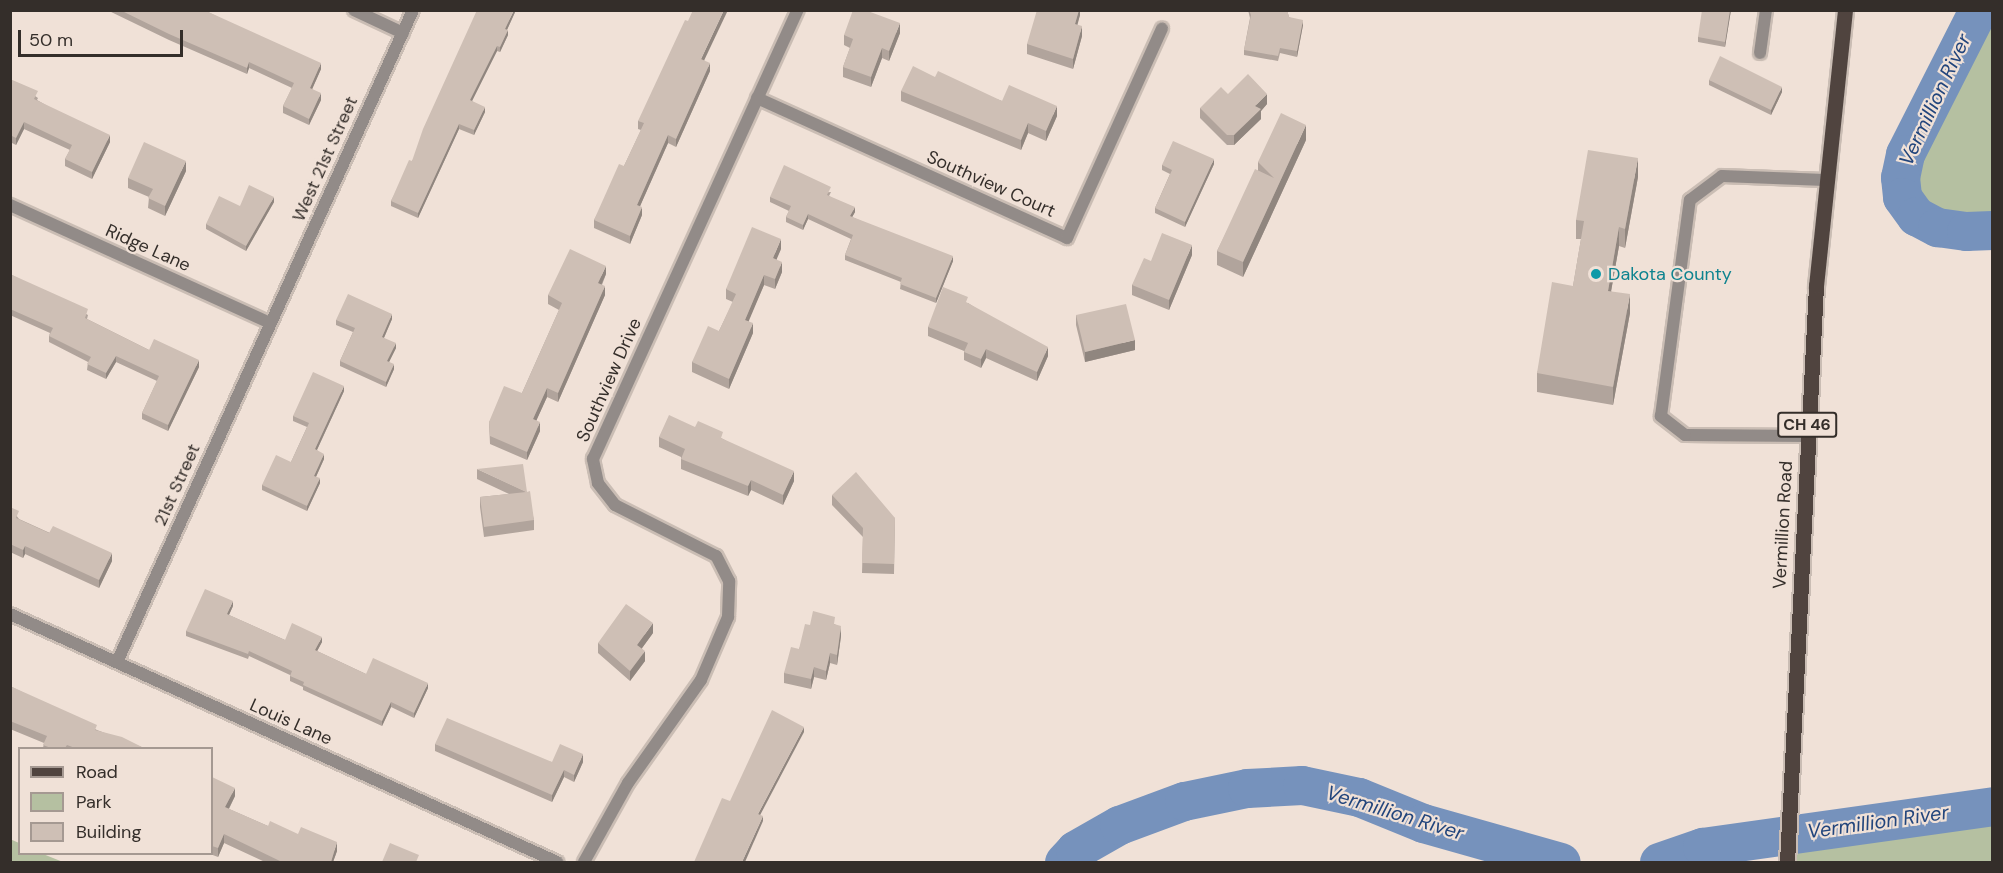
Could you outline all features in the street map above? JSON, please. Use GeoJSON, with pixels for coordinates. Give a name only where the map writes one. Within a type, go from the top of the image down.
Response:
{"type":"FeatureCollection","features":[{"type":"Feature","properties":{"kind":"main road","name":"Vermillion Road"},"geometry":{"type":"LineString","coordinates":[[1787,862],[1807,436],[1826,180],[1845,10]]}},
{"type":"Feature","properties":{"kind":"street"},"geometry":{"type":"LineString","coordinates":[[354,10],[403,33]]}},
{"type":"Feature","properties":{"kind":"street","name":"West 21st Street"},"geometry":{"type":"LineString","coordinates":[[270,323],[413,10]]}},
{"type":"Feature","properties":{"kind":"street","name":"Southview Drive"},"geometry":{"type":"LineString","coordinates":[[584,862],[628,783],[702,680],[728,616],[729,581],[716,556],[615,505],[598,483],[593,459],[798,10]]}},
{"type":"Feature","properties":{"kind":"street"},"geometry":{"type":"LineString","coordinates":[[1760,53],[1766,10]]}},
{"type":"Feature","properties":{"kind":"street","name":"Southview Court"},"geometry":{"type":"LineString","coordinates":[[757,98],[1067,238],[1162,29]]}},
{"type":"Feature","properties":{"kind":"street"},"geometry":{"type":"LineString","coordinates":[[1807,436],[1685,435],[1661,416],[1690,200],[1722,177],[1826,180]]}},
{"type":"Feature","properties":{"kind":"street","name":"Ridge Lane"},"geometry":{"type":"LineString","coordinates":[[10,205],[270,323]]}},
{"type":"Feature","properties":{"kind":"street","name":"21st Street"},"geometry":{"type":"LineString","coordinates":[[117,662],[270,323]]}},
{"type":"Feature","properties":{"kind":"street","name":"Louis Lane"},"geometry":{"type":"LineString","coordinates":[[10,614],[557,862]]}},
{"type":"Feature","properties":{"kind":"green space"},"geometry":{"type":"Polygon","coordinates":[[[1978,11],[1992,11],[1992,230],[1966,231],[1937,227],[1916,216],[1902,197],[1900,177],[1905,154],[1978,11]]]}},
{"type":"Feature","properties":{"kind":"green space"},"geometry":{"type":"Polygon","coordinates":[[[1992,806],[1992,862],[1787,862],[1788,833],[1992,806]]]}},
{"type":"Feature","properties":{"kind":"green space"},"geometry":{"type":"Polygon","coordinates":[[[10,839],[18,843],[18,855],[46,855],[63,862],[11,862],[10,839]]]}},
{"type":"Feature","properties":{"kind":"building"},"geometry":{"type":"Polygon","coordinates":[[[120,10],[204,10],[321,63],[310,88],[321,93],[309,119],[283,106],[294,83],[249,62],[247,68],[120,10]]]}},
{"type":"Feature","properties":{"kind":"building"},"geometry":{"type":"Polygon","coordinates":[[[477,10],[514,10],[500,47],[497,46],[470,100],[485,107],[474,130],[459,124],[418,213],[391,201],[409,160],[412,161],[423,129],[477,10]]]}},
{"type":"Feature","properties":{"kind":"building"},"geometry":{"type":"Polygon","coordinates":[[[693,10],[724,10],[701,59],[710,63],[676,139],[668,135],[637,205],[642,207],[630,236],[594,220],[619,164],[624,166],[644,123],[638,121],[685,20],[688,21],[693,10]]]}},
{"type":"Feature","properties":{"kind":"building"},"geometry":{"type":"Polygon","coordinates":[[[853,10],[865,10],[900,23],[889,51],[882,48],[871,77],[843,67],[853,39],[844,35],[853,10]]]}},
{"type":"Feature","properties":{"kind":"building"},"geometry":{"type":"Polygon","coordinates":[[[1037,10],[1079,10],[1075,24],[1082,26],[1073,59],[1027,44],[1037,10]]]}},
{"type":"Feature","properties":{"kind":"building"},"geometry":{"type":"Polygon","coordinates":[[[1249,10],[1287,10],[1289,17],[1303,20],[1297,51],[1280,48],[1278,56],[1244,50],[1251,15],[1249,10]]]}},
{"type":"Feature","properties":{"kind":"building"},"geometry":{"type":"Polygon","coordinates":[[[1702,10],[1730,10],[1725,42],[1698,37],[1702,10]]]}},
{"type":"Feature","properties":{"kind":"building"},"geometry":{"type":"Polygon","coordinates":[[[1720,56],[1782,87],[1771,110],[1709,80],[1720,56]]]}},
{"type":"Feature","properties":{"kind":"building"},"geometry":{"type":"Polygon","coordinates":[[[913,66],[935,77],[938,71],[1002,101],[1009,85],[1057,106],[1046,131],[1028,123],[1021,140],[901,91],[913,66]]]}},
{"type":"Feature","properties":{"kind":"building"},"geometry":{"type":"Polygon","coordinates":[[[1248,74],[1267,94],[1255,106],[1261,109],[1234,135],[1227,135],[1200,108],[1221,87],[1228,94],[1248,74]]]}},
{"type":"Feature","properties":{"kind":"building"},"geometry":{"type":"Polygon","coordinates":[[[10,79],[38,91],[34,99],[110,135],[92,172],[65,159],[72,145],[24,122],[16,138],[10,135],[10,79]]]}},
{"type":"Feature","properties":{"kind":"building"},"geometry":{"type":"Polygon","coordinates":[[[1281,113],[1306,125],[1243,262],[1217,251],[1255,169],[1274,178],[1258,162],[1281,113]]]}},
{"type":"Feature","properties":{"kind":"building"},"geometry":{"type":"Polygon","coordinates":[[[1173,141],[1214,159],[1185,222],[1155,208],[1172,170],[1162,165],[1173,141]]]}},
{"type":"Feature","properties":{"kind":"building"},"geometry":{"type":"Polygon","coordinates":[[[144,142],[186,161],[165,206],[148,198],[153,189],[128,178],[144,142]]]}},
{"type":"Feature","properties":{"kind":"building","name":"Dakota County"},"geometry":{"type":"Polygon","coordinates":[[[1588,150],[1638,158],[1625,229],[1619,227],[1608,291],[1630,294],[1613,387],[1537,373],[1552,282],[1573,286],[1584,221],[1576,220],[1588,150]]]}},
{"type":"Feature","properties":{"kind":"building"},"geometry":{"type":"Polygon","coordinates":[[[784,165],[831,187],[827,195],[855,207],[850,216],[953,256],[936,298],[900,284],[902,278],[845,255],[853,235],[808,214],[803,225],[786,217],[791,206],[770,197],[784,165]]]}},
{"type":"Feature","properties":{"kind":"building"},"geometry":{"type":"Polygon","coordinates":[[[249,185],[274,197],[246,246],[206,224],[219,196],[240,206],[249,185]]]}},
{"type":"Feature","properties":{"kind":"building"},"geometry":{"type":"Polygon","coordinates":[[[752,227],[781,239],[773,258],[782,262],[775,279],[764,275],[745,320],[753,323],[729,379],[692,362],[708,326],[719,331],[736,294],[726,289],[752,227]]]}},
{"type":"Feature","properties":{"kind":"building"},"geometry":{"type":"Polygon","coordinates":[[[1162,233],[1192,245],[1169,300],[1132,285],[1144,258],[1151,261],[1162,233]]]}},
{"type":"Feature","properties":{"kind":"building"},"geometry":{"type":"Polygon","coordinates":[[[570,249],[606,266],[598,283],[605,286],[558,393],[547,388],[533,419],[540,422],[527,452],[490,436],[489,422],[504,386],[522,393],[562,303],[548,295],[570,249]]]}},
{"type":"Feature","properties":{"kind":"building"},"geometry":{"type":"Polygon","coordinates":[[[10,274],[88,309],[85,318],[149,350],[154,339],[199,360],[168,425],[142,413],[159,376],[116,356],[106,373],[87,364],[91,357],[49,336],[53,328],[10,309],[10,274]]]}},
{"type":"Feature","properties":{"kind":"building"},"geometry":{"type":"Polygon","coordinates":[[[943,287],[968,297],[966,302],[1048,347],[1037,372],[986,349],[981,359],[964,352],[968,343],[928,327],[943,287]]]}},
{"type":"Feature","properties":{"kind":"building"},"geometry":{"type":"Polygon","coordinates":[[[348,294],[392,314],[382,337],[396,343],[387,361],[394,364],[386,382],[340,361],[355,328],[336,320],[348,294]]]}},
{"type":"Feature","properties":{"kind":"building"},"geometry":{"type":"Polygon","coordinates":[[[1126,304],[1135,340],[1085,352],[1076,315],[1126,304]]]}},
{"type":"Feature","properties":{"kind":"building"},"geometry":{"type":"Polygon","coordinates":[[[313,372],[344,386],[315,449],[324,454],[314,476],[320,478],[307,506],[262,485],[276,455],[291,462],[309,423],[293,416],[313,372]]]}},
{"type":"Feature","properties":{"kind":"building"},"geometry":{"type":"Polygon","coordinates":[[[669,415],[695,427],[698,421],[723,432],[721,438],[794,471],[783,495],[751,480],[748,486],[681,459],[685,449],[659,437],[669,415]]]}},
{"type":"Feature","properties":{"kind":"building"},"geometry":{"type":"Polygon","coordinates":[[[523,464],[534,520],[484,527],[480,497],[526,492],[477,469],[523,464]]]}},
{"type":"Feature","properties":{"kind":"building"},"geometry":{"type":"Polygon","coordinates":[[[856,472],[895,518],[894,564],[862,563],[863,528],[832,495],[856,472]]]}},
{"type":"Feature","properties":{"kind":"building"},"geometry":{"type":"Polygon","coordinates":[[[10,507],[19,511],[16,518],[49,533],[53,526],[112,553],[99,580],[25,546],[23,550],[10,544],[10,507]]]}},
{"type":"Feature","properties":{"kind":"building"},"geometry":{"type":"Polygon","coordinates":[[[205,589],[233,601],[227,614],[285,640],[292,623],[322,637],[315,650],[366,674],[373,658],[428,683],[414,713],[391,702],[382,721],[303,685],[304,682],[290,676],[292,671],[249,651],[248,654],[186,631],[205,589]]]}},
{"type":"Feature","properties":{"kind":"building"},"geometry":{"type":"Polygon","coordinates":[[[626,604],[653,623],[637,645],[645,651],[630,671],[598,643],[626,604]]]}},
{"type":"Feature","properties":{"kind":"building"},"geometry":{"type":"Polygon","coordinates":[[[813,611],[835,617],[834,624],[841,626],[837,655],[830,653],[826,671],[814,667],[811,679],[784,673],[791,647],[799,649],[805,624],[810,625],[813,611]]]}},
{"type":"Feature","properties":{"kind":"building"},"geometry":{"type":"Polygon","coordinates":[[[10,686],[97,725],[95,730],[122,737],[142,747],[72,747],[67,745],[66,747],[48,747],[43,745],[47,736],[10,721],[10,686]]]}},
{"type":"Feature","properties":{"kind":"building"},"geometry":{"type":"Polygon","coordinates":[[[772,710],[804,727],[758,814],[763,816],[742,862],[694,862],[722,798],[730,801],[772,710]]]}},
{"type":"Feature","properties":{"kind":"building"},"geometry":{"type":"Polygon","coordinates":[[[447,718],[552,762],[560,744],[583,754],[574,775],[564,770],[552,795],[435,744],[447,718]]]}},
{"type":"Feature","properties":{"kind":"building"},"geometry":{"type":"Polygon","coordinates":[[[213,777],[235,788],[225,807],[268,826],[270,821],[298,834],[301,827],[337,842],[331,862],[282,862],[224,834],[218,848],[213,846],[213,777]]]}},
{"type":"Feature","properties":{"kind":"building"},"geometry":{"type":"Polygon","coordinates":[[[390,843],[419,855],[416,862],[382,862],[390,843]]]}},
{"type":"Feature","properties":{"kind":"waterway","name":"Vermillion River"},"geometry":{"type":"LineString","coordinates":[[1978,10],[1905,154],[1900,177],[1902,197],[1916,216],[1937,227],[1966,231],[1992,230]]}},
{"type":"Feature","properties":{"kind":"waterway","name":"Vermillion River"},"geometry":{"type":"LineString","coordinates":[[1064,862],[1075,850],[1119,825],[1184,801],[1247,788],[1302,785],[1359,797],[1423,823],[1561,862]]}},
{"type":"Feature","properties":{"kind":"waterway","name":"Vermillion River"},"geometry":{"type":"LineString","coordinates":[[1659,862],[1702,847],[1992,806]]}},
{"type":"Feature","properties":{"kind":"place","name":"Dakota County"},"geometry":{"type":"Point","coordinates":[1596,274]}}]}
